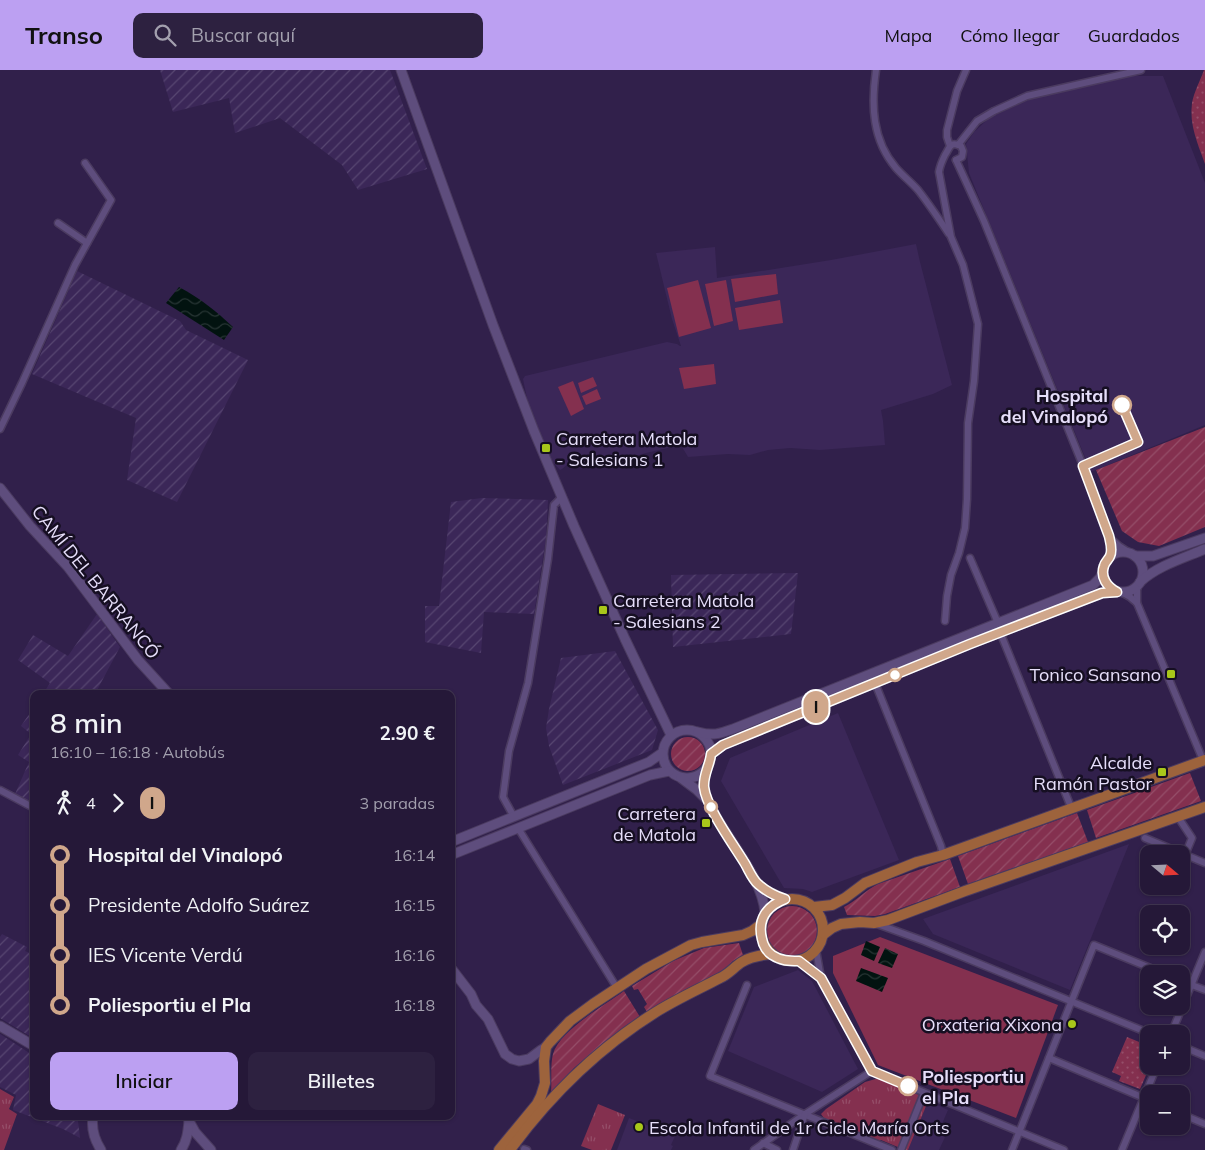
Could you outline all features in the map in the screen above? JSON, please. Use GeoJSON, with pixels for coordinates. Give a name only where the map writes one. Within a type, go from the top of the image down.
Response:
{"type":"FeatureCollection","features":[{"type":"Feature","properties":{"kind":"main road"},"geometry":{"type":"LineString","coordinates":[[401,70],[493,325],[534,432],[629,647],[671,736]]}},
{"type":"Feature","properties":{"kind":"main road","name":"CAMÍ DEL BARRANCÓ"},"geometry":{"type":"LineString","coordinates":[[0,488],[30,526],[68,567],[138,660],[165,690]]}},
{"type":"Feature","properties":{"kind":"main road"},"geometry":{"type":"LineString","coordinates":[[1132,555],[1153,556],[1205,538]]}},
{"type":"Feature","properties":{"kind":"main road"},"geometry":{"type":"LineString","coordinates":[[711,754],[723,745],[1000,632],[1102,593],[1130,591],[1146,577],[1158,570],[1205,550]]}},
{"type":"Feature","properties":{"kind":"main road"},"geometry":{"type":"LineString","coordinates":[[1119,592],[1111,589],[1103,578],[1104,565],[1110,556],[1118,552],[1132,555],[1141,563],[1143,576],[1139,583]]}},
{"type":"Feature","properties":{"kind":"main road"},"geometry":{"type":"LineString","coordinates":[[707,800],[665,766],[662,754],[666,741],[677,732],[692,730],[710,735],[718,734],[1093,585],[1103,572]]}},
{"type":"Feature","properties":{"kind":"main road"},"geometry":{"type":"LineString","coordinates":[[698,732],[708,741],[711,754],[704,779],[707,800],[757,884],[765,906],[765,913]]}},
{"type":"Feature","properties":{"kind":"main road"},"geometry":{"type":"LineString","coordinates":[[455,840],[649,762],[662,754]]}},
{"type":"Feature","properties":{"kind":"main road"},"geometry":{"type":"LineString","coordinates":[[814,907],[832,905],[865,883],[916,862],[943,855],[1204,760]]}},
{"type":"Feature","properties":{"kind":"main road"},"geometry":{"type":"LineString","coordinates":[[680,778],[688,779],[695,777],[702,774],[707,768]]}},
{"type":"Feature","properties":{"kind":"main road"},"geometry":{"type":"LineString","coordinates":[[455,853],[650,775],[669,771]]}},
{"type":"Feature","properties":{"kind":"main road"},"geometry":{"type":"LineString","coordinates":[[785,899],[772,906],[765,913],[760,925],[762,941],[771,954],[789,961],[799,961],[808,957],[816,950],[824,934],[841,924],[888,920],[965,890],[1205,807]]}},
{"type":"Feature","properties":{"kind":"main road"},"geometry":{"type":"LineString","coordinates":[[757,884],[785,899],[800,900],[814,907],[822,919],[824,934]]}},
{"type":"Feature","properties":{"kind":"main road"},"geometry":{"type":"LineString","coordinates":[[455,973],[488,1019],[505,1054],[519,1061],[529,1059],[546,1047],[570,1021],[646,969],[691,946],[702,942],[743,935],[760,925]]}},
{"type":"Feature","properties":{"kind":"main road"},"geometry":{"type":"LineString","coordinates":[[510,1150],[551,1099],[583,1066],[603,1049],[656,1012],[723,977],[742,962],[760,955],[771,954]]}},
{"type":"Feature","properties":{"kind":"main road"},"geometry":{"type":"LineString","coordinates":[[0,1026],[30,1044]]}},
{"type":"Feature","properties":{"kind":"main road"},"geometry":{"type":"LineString","coordinates":[[499,1150],[537,1104],[541,1096],[544,1083],[546,1047]]}},
{"type":"Feature","properties":{"kind":"main road"},"geometry":{"type":"LineString","coordinates":[[93,1120],[93,1133],[100,1150]]}},
{"type":"Feature","properties":{"kind":"main road"},"geometry":{"type":"LineString","coordinates":[[180,1150],[188,1134],[189,1120]]}},
{"type":"Feature","properties":{"kind":"main road"},"geometry":{"type":"LineString","coordinates":[[189,1120],[195,1132],[210,1150]]}},
{"type":"Feature","properties":{"kind":"street"},"geometry":{"type":"LineString","coordinates":[[876,70],[873,88],[874,117],[880,142],[895,167],[917,189],[951,237],[964,265],[978,324],[974,381],[968,423],[968,482],[965,528],[951,575],[945,621]]}},
{"type":"Feature","properties":{"kind":"street"},"geometry":{"type":"LineString","coordinates":[[950,146],[947,130],[957,91],[966,70]]}},
{"type":"Feature","properties":{"kind":"street"},"geometry":{"type":"LineString","coordinates":[[958,145],[976,121],[1027,96],[1141,70]]}},
{"type":"Feature","properties":{"kind":"street"},"geometry":{"type":"LineString","coordinates":[[947,153],[950,159],[956,160],[960,159],[963,154],[962,148],[958,145],[950,146],[941,162],[939,172],[951,237]]}},
{"type":"Feature","properties":{"kind":"street"},"geometry":{"type":"LineString","coordinates":[[956,160],[980,213],[1079,456],[1109,536],[1110,556]]}},
{"type":"Feature","properties":{"kind":"street"},"geometry":{"type":"LineString","coordinates":[[0,429],[75,265],[111,200],[86,163]]}},
{"type":"Feature","properties":{"kind":"street"},"geometry":{"type":"LineString","coordinates":[[58,223],[87,243]]}},
{"type":"Feature","properties":{"kind":"street"},"geometry":{"type":"LineString","coordinates":[[514,817],[503,797],[509,751],[528,683],[548,559],[554,505],[562,497]]}},
{"type":"Feature","properties":{"kind":"street"},"geometry":{"type":"LineString","coordinates":[[1109,536],[1132,555]]}},
{"type":"Feature","properties":{"kind":"street"},"geometry":{"type":"LineString","coordinates":[[970,558],[998,623]]}},
{"type":"Feature","properties":{"kind":"street"},"geometry":{"type":"LineString","coordinates":[[1139,583],[1137,603],[1204,760]]}},
{"type":"Feature","properties":{"kind":"street"},"geometry":{"type":"LineString","coordinates":[[1119,592],[1137,603]]}},
{"type":"Feature","properties":{"kind":"street"},"geometry":{"type":"LineString","coordinates":[[1000,632],[1071,808]]}},
{"type":"Feature","properties":{"kind":"street"},"geometry":{"type":"LineString","coordinates":[[875,683],[943,855]]}},
{"type":"Feature","properties":{"kind":"street"},"geometry":{"type":"LineString","coordinates":[[0,790],[30,806]]}},
{"type":"Feature","properties":{"kind":"street"},"geometry":{"type":"LineString","coordinates":[[1178,817],[1192,838],[1189,845]]}},
{"type":"Feature","properties":{"kind":"street"},"geometry":{"type":"LineString","coordinates":[[518,828],[617,988]]}},
{"type":"Feature","properties":{"kind":"street"},"geometry":{"type":"LineString","coordinates":[[1145,838],[1161,845]]}},
{"type":"Feature","properties":{"kind":"street"},"geometry":{"type":"LineString","coordinates":[[1190,857],[1205,863]]}},
{"type":"Feature","properties":{"kind":"street"},"geometry":{"type":"LineString","coordinates":[[874,922],[1140,1030]]}},
{"type":"Feature","properties":{"kind":"street"},"geometry":{"type":"LineString","coordinates":[[1012,1150],[1094,945],[1143,965]]}},
{"type":"Feature","properties":{"kind":"street"},"geometry":{"type":"LineString","coordinates":[[816,950],[821,978],[872,1071],[1064,1150]]}},
{"type":"Feature","properties":{"kind":"street"},"geometry":{"type":"LineString","coordinates":[[1175,1025],[1205,952]]}},
{"type":"Feature","properties":{"kind":"street"},"geometry":{"type":"LineString","coordinates":[[799,961],[821,978]]}},
{"type":"Feature","properties":{"kind":"street"},"geometry":{"type":"LineString","coordinates":[[747,985],[710,1076],[892,1150]]}},
{"type":"Feature","properties":{"kind":"street"},"geometry":{"type":"LineString","coordinates":[[1191,985],[1205,990]]}},
{"type":"Feature","properties":{"kind":"street"},"geometry":{"type":"LineString","coordinates":[[1190,1050],[1205,1056]]}},
{"type":"Feature","properties":{"kind":"street"},"geometry":{"type":"LineString","coordinates":[[1049,1058],[1140,1096]]}},
{"type":"Feature","properties":{"kind":"street"},"geometry":{"type":"LineString","coordinates":[[754,1150],[805,1114],[872,1071]]}},
{"type":"Feature","properties":{"kind":"street"},"geometry":{"type":"LineString","coordinates":[[901,1150],[924,1093]]}},
{"type":"Feature","properties":{"kind":"street"},"geometry":{"type":"LineString","coordinates":[[1122,1150],[1140,1112]]}},
{"type":"Feature","properties":{"kind":"street"},"geometry":{"type":"LineString","coordinates":[[793,1150],[805,1114]]}},
{"type":"Feature","properties":{"kind":"street"},"geometry":{"type":"LineString","coordinates":[[1190,1118],[1205,1124]]}},
{"type":"Feature","properties":{"kind":"street"},"geometry":{"type":"LineString","coordinates":[[763,1143],[777,1150]]}},
{"type":"Feature","properties":{"kind":"shaded area"},"geometry":{"type":"Polygon","coordinates":[[[160,70],[390,70],[427,169],[358,190],[342,165],[280,118],[235,133],[229,98],[173,112],[160,70]]]}},
{"type":"Feature","properties":{"kind":"shaded area"},"geometry":{"type":"Polygon","coordinates":[[[1132,76],[1163,76],[1205,183],[1205,425],[1091,472],[969,173],[966,144],[974,132],[989,118],[1030,99],[1132,76]]]}},
{"type":"Feature","properties":{"kind":"shaded area"},"geometry":{"type":"Polygon","coordinates":[[[916,244],[952,385],[933,394],[881,410],[885,445],[820,450],[790,448],[768,450],[750,455],[728,454],[688,457],[681,445],[588,469],[584,469],[579,463],[575,462],[569,463],[560,470],[549,458],[528,403],[523,379],[525,376],[667,342],[681,346],[672,319],[656,253],[715,247],[717,278],[916,244]]]}},
{"type":"Feature","properties":{"kind":"shaded area"},"geometry":{"type":"Polygon","coordinates":[[[77,271],[180,321],[186,330],[248,360],[177,502],[127,480],[136,418],[32,374],[77,271]]]}},
{"type":"Feature","properties":{"kind":"shaded area"},"geometry":{"type":"Polygon","coordinates":[[[482,498],[548,500],[546,538],[534,614],[484,612],[481,653],[425,642],[425,606],[439,606],[451,502],[482,498]]]}},
{"type":"Feature","properties":{"kind":"shaded area"},"geometry":{"type":"Polygon","coordinates":[[[798,573],[791,634],[673,647],[671,575],[798,573]]]}},
{"type":"Feature","properties":{"kind":"shaded area"},"geometry":{"type":"Polygon","coordinates":[[[97,614],[120,647],[97,690],[46,690],[50,683],[18,660],[33,635],[68,656],[97,614]]]}},
{"type":"Feature","properties":{"kind":"shaded area"},"geometry":{"type":"Polygon","coordinates":[[[615,651],[658,730],[652,750],[563,785],[549,746],[546,728],[561,658],[615,651]]]}},
{"type":"Feature","properties":{"kind":"shaded area"},"geometry":{"type":"Polygon","coordinates":[[[30,713],[30,733],[21,726],[30,713]]]}},
{"type":"Feature","properties":{"kind":"shaded area"},"geometry":{"type":"Polygon","coordinates":[[[838,713],[899,860],[812,892],[803,889],[784,888],[721,781],[730,758],[838,713]]]}},
{"type":"Feature","properties":{"kind":"shaded area"},"geometry":{"type":"Polygon","coordinates":[[[30,736],[30,803],[15,794],[29,762],[18,755],[30,736]]]}},
{"type":"Feature","properties":{"kind":"shaded area"},"geometry":{"type":"Polygon","coordinates":[[[1129,844],[1070,990],[933,934],[923,919],[1129,844]]]}},
{"type":"Feature","properties":{"kind":"shaded area"},"geometry":{"type":"Polygon","coordinates":[[[2,934],[27,947],[25,951],[30,953],[30,1036],[0,1018],[0,937],[2,934]]]}},
{"type":"Feature","properties":{"kind":"shaded area"},"geometry":{"type":"Polygon","coordinates":[[[798,970],[812,981],[858,1069],[822,1092],[728,1051],[754,987],[798,970]]]}},
{"type":"Feature","properties":{"kind":"shaded area"},"geometry":{"type":"Polygon","coordinates":[[[0,1034],[30,1053],[30,1116],[13,1110],[16,1095],[0,1087],[0,1034]]]}},
{"type":"Feature","properties":{"kind":"shaded area"},"geometry":{"type":"Polygon","coordinates":[[[928,1101],[948,1110],[938,1133],[945,1137],[939,1150],[908,1150],[928,1101]]]}},
{"type":"Feature","properties":{"kind":"shaded area","name":"Escola Infantil de 1r Cicle María Orts"},"geometry":{"type":"Polygon","coordinates":[[[629,1118],[675,1136],[671,1150],[617,1150],[629,1118]]]}},
{"type":"Feature","properties":{"kind":"shaded area"},"geometry":{"type":"Polygon","coordinates":[[[39,1120],[78,1120],[80,1138],[39,1120]]]}},
{"type":"Feature","properties":{"kind":"green space"},"geometry":{"type":"Polygon","coordinates":[[[1204,70],[1205,164],[1195,134],[1191,111],[1194,95],[1204,70]]]}},
{"type":"Feature","properties":{"kind":"green space"},"geometry":{"type":"Polygon","coordinates":[[[776,274],[778,294],[735,302],[731,279],[776,274]]]}},
{"type":"Feature","properties":{"kind":"green space"},"geometry":{"type":"Polygon","coordinates":[[[698,280],[711,328],[679,337],[667,288],[698,280]]]}},
{"type":"Feature","properties":{"kind":"green space"},"geometry":{"type":"Polygon","coordinates":[[[726,280],[733,321],[714,326],[705,284],[726,280]]]}},
{"type":"Feature","properties":{"kind":"green space"},"geometry":{"type":"Polygon","coordinates":[[[780,300],[783,323],[739,330],[735,308],[780,300]]]}},
{"type":"Feature","properties":{"kind":"green space"},"geometry":{"type":"Polygon","coordinates":[[[714,364],[716,384],[684,389],[679,368],[714,364]]]}},
{"type":"Feature","properties":{"kind":"green space"},"geometry":{"type":"Polygon","coordinates":[[[593,377],[597,386],[581,393],[578,383],[593,377]]]}},
{"type":"Feature","properties":{"kind":"green space"},"geometry":{"type":"Polygon","coordinates":[[[573,381],[584,409],[571,416],[558,387],[573,381]]]}},
{"type":"Feature","properties":{"kind":"green space"},"geometry":{"type":"Polygon","coordinates":[[[597,389],[601,399],[586,405],[582,396],[597,389]]]}},
{"type":"Feature","properties":{"kind":"green space"},"geometry":{"type":"Polygon","coordinates":[[[1205,427],[1205,527],[1159,546],[1138,542],[1122,531],[1096,470],[1205,427]]]}},
{"type":"Feature","properties":{"kind":"green space"},"geometry":{"type":"Polygon","coordinates":[[[688,737],[695,738],[700,742],[704,747],[704,761],[700,766],[695,770],[688,771],[681,770],[676,766],[672,761],[671,754],[672,747],[676,742],[681,738],[688,737]]]}},
{"type":"Feature","properties":{"kind":"green space"},"geometry":{"type":"Polygon","coordinates":[[[1190,773],[1201,801],[1096,838],[1087,810],[1190,773]]]}},
{"type":"Feature","properties":{"kind":"green space"},"geometry":{"type":"Polygon","coordinates":[[[1077,813],[1088,842],[968,884],[958,856],[1077,813]]]}},
{"type":"Feature","properties":{"kind":"green space"},"geometry":{"type":"Polygon","coordinates":[[[950,859],[960,887],[885,914],[875,916],[847,915],[844,907],[878,884],[950,859]]]}},
{"type":"Feature","properties":{"kind":"green space"},"geometry":{"type":"Polygon","coordinates":[[[787,906],[797,906],[810,913],[817,926],[817,936],[810,949],[797,956],[787,956],[778,952],[771,945],[767,936],[767,926],[771,917],[778,910],[787,906]]]}},
{"type":"Feature","properties":{"kind":"green space","name":"Poliesportiu el Pla"},"geometry":{"type":"Polygon","coordinates":[[[880,937],[1058,1005],[1016,1118],[878,1065],[833,973],[833,956],[880,937]]]}},
{"type":"Feature","properties":{"kind":"green space"},"geometry":{"type":"Polygon","coordinates":[[[739,943],[743,955],[733,961],[719,974],[681,992],[647,1012],[644,1007],[647,1004],[638,989],[634,990],[632,986],[673,961],[704,948],[739,943]]]}},
{"type":"Feature","properties":{"kind":"green space"},"geometry":{"type":"Polygon","coordinates":[[[624,991],[640,1017],[606,1041],[574,1068],[551,1093],[552,1059],[557,1045],[573,1028],[624,991]]]}},
{"type":"Feature","properties":{"kind":"green space"},"geometry":{"type":"Polygon","coordinates":[[[1127,1037],[1140,1042],[1140,1075],[1146,1075],[1140,1085],[1140,1089],[1119,1081],[1121,1076],[1112,1072],[1127,1037]]]}},
{"type":"Feature","properties":{"kind":"green space"},"geometry":{"type":"Polygon","coordinates":[[[879,1078],[929,1099],[908,1150],[881,1140],[877,1142],[826,1121],[821,1114],[865,1082],[879,1078]]]}},
{"type":"Feature","properties":{"kind":"green space"},"geometry":{"type":"Polygon","coordinates":[[[0,1089],[14,1097],[9,1109],[17,1114],[4,1150],[0,1150],[0,1089]]]}},
{"type":"Feature","properties":{"kind":"green space"},"geometry":{"type":"Polygon","coordinates":[[[598,1104],[625,1115],[611,1150],[592,1150],[581,1146],[598,1104]]]}},
{"type":"Feature","properties":{"kind":"water"},"geometry":{"type":"Polygon","coordinates":[[[179,287],[208,305],[233,327],[224,340],[166,303],[179,287]]]}},
{"type":"Feature","properties":{"kind":"water"},"geometry":{"type":"Polygon","coordinates":[[[866,941],[880,947],[874,961],[861,955],[866,941]]]}},
{"type":"Feature","properties":{"kind":"water"},"geometry":{"type":"Polygon","coordinates":[[[885,948],[898,954],[892,968],[878,963],[885,948]]]}},
{"type":"Feature","properties":{"kind":"water"},"geometry":{"type":"Polygon","coordinates":[[[861,968],[888,978],[882,992],[856,981],[861,968]]]}},
{"type":"Feature","properties":{"kind":"bus line","name":"I"},"geometry":{"type":"LineString","coordinates":[[908,1086],[872,1071],[821,978],[799,961],[779,958],[771,954],[766,948],[762,941],[760,925],[762,919],[772,906],[785,899],[757,884],[707,800],[704,779],[711,754],[723,745],[970,644],[1102,593],[1117,592],[1106,584],[1103,578],[1102,571],[1111,553],[1111,544],[1083,466],[1138,442],[1122,405]]}},
{"type":"Feature","properties":{"kind":"place","name":"Hospital del Vinalopó"},"geometry":{"type":"Point","coordinates":[1122,405]}},
{"type":"Feature","properties":{"kind":"place","name":"Carretera Matola - Salesians 1"},"geometry":{"type":"Point","coordinates":[546,448]}},
{"type":"Feature","properties":{"kind":"place","name":"Carretera Matola - Salesians 2"},"geometry":{"type":"Point","coordinates":[603,610]}},
{"type":"Feature","properties":{"kind":"place","name":"Tonico Sansano"},"geometry":{"type":"Point","coordinates":[1171,674]}},
{"type":"Feature","properties":{"kind":"place","name":"Alcalde Ramón Pastor"},"geometry":{"type":"Point","coordinates":[1162,772]}},
{"type":"Feature","properties":{"kind":"place","name":"Carretera de Matola"},"geometry":{"type":"Point","coordinates":[706,823]}},
{"type":"Feature","properties":{"kind":"place","name":"Orxateria Xixona"},"geometry":{"type":"Point","coordinates":[1072,1024]}},
{"type":"Feature","properties":{"kind":"place","name":"Poliesportiu el Pla"},"geometry":{"type":"Point","coordinates":[908,1086]}},
{"type":"Feature","properties":{"kind":"place","name":"Escola Infantil de 1r Cicle María Orts"},"geometry":{"type":"Point","coordinates":[639,1127]}}]}
